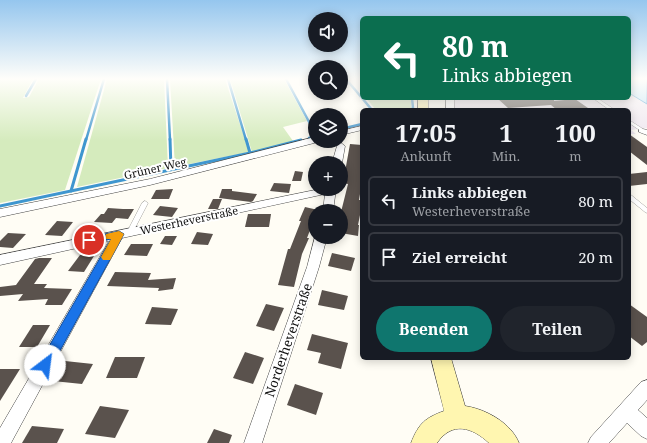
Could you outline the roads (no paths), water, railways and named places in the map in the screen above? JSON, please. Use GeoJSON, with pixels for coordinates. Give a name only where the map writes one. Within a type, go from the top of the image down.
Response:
{"type":"FeatureCollection","features":[{"type":"Feature","properties":{"kind":"main road"},"geometry":{"type":"LineString","coordinates":[[442,360],[457,417]]}},
{"type":"Feature","properties":{"kind":"main road"},"geometry":{"type":"LineString","coordinates":[[423,443],[435,426],[457,417],[468,418],[486,425],[508,443]]}},
{"type":"Feature","properties":{"kind":"street"},"geometry":{"type":"LineString","coordinates":[[348,131],[360,128]]}},
{"type":"Feature","properties":{"kind":"street","name":"Grüner Weg"},"geometry":{"type":"LineString","coordinates":[[0,213],[150,182],[308,142]]}},
{"type":"Feature","properties":{"kind":"street","name":"Westerheverstraße"},"geometry":{"type":"LineString","coordinates":[[0,260],[308,195]]}},
{"type":"Feature","properties":{"kind":"street"},"geometry":{"type":"LineString","coordinates":[[1,443],[125,233]]}},
{"type":"Feature","properties":{"kind":"street","name":"Norderheverstraße"},"geometry":{"type":"LineString","coordinates":[[253,443],[314,267],[319,244]]}},
{"type":"Feature","properties":{"kind":"street"},"geometry":{"type":"LineString","coordinates":[[597,443],[647,388]]}},
{"type":"Feature","properties":{"kind":"street"},"geometry":{"type":"LineString","coordinates":[[627,411],[647,430]]}},
{"type":"Feature","properties":{"kind":"lane"},"geometry":{"type":"LineString","coordinates":[[599,100],[610,108]]}},
{"type":"Feature","properties":{"kind":"lane"},"geometry":{"type":"LineString","coordinates":[[631,122],[645,132]]}},
{"type":"Feature","properties":{"kind":"lane"},"geometry":{"type":"LineString","coordinates":[[631,198],[647,211]]}},
{"type":"Feature","properties":{"kind":"lane"},"geometry":{"type":"LineString","coordinates":[[125,233],[146,203]]}},
{"type":"Feature","properties":{"kind":"water"},"geometry":{"type":"Polygon","coordinates":[[[640,100],[647,100],[647,104],[640,100]]]}},
{"type":"Feature","properties":{"kind":"waterway"},"geometry":{"type":"LineString","coordinates":[[86,140],[98,100]]}},
{"type":"Feature","properties":{"kind":"waterway"},"geometry":{"type":"LineString","coordinates":[[168,100],[170,140]]}},
{"type":"Feature","properties":{"kind":"waterway"},"geometry":{"type":"LineString","coordinates":[[234,100],[246,140]]}},
{"type":"Feature","properties":{"kind":"waterway"},"geometry":{"type":"LineString","coordinates":[[297,100],[308,120]]}},
{"type":"Feature","properties":{"kind":"waterway"},"geometry":{"type":"LineString","coordinates":[[364,100],[370,108]]}},
{"type":"Feature","properties":{"kind":"waterway"},"geometry":{"type":"LineString","coordinates":[[412,100],[413,108]]}},
{"type":"Feature","properties":{"kind":"waterway"},"geometry":{"type":"LineString","coordinates":[[348,127],[360,124]]}},
{"type":"Feature","properties":{"kind":"waterway"},"geometry":{"type":"LineString","coordinates":[[71,191],[86,139]]}},
{"type":"Feature","properties":{"kind":"waterway"},"geometry":{"type":"LineString","coordinates":[[170,139],[171,169]]}},
{"type":"Feature","properties":{"kind":"waterway"},"geometry":{"type":"LineString","coordinates":[[246,139],[250,153]]}},
{"type":"Feature","properties":{"kind":"waterway"},"geometry":{"type":"LineString","coordinates":[[250,153],[301,140]]}},
{"type":"Feature","properties":{"kind":"waterway"},"geometry":{"type":"LineString","coordinates":[[71,191],[250,153]]}},
{"type":"Feature","properties":{"kind":"waterway"},"geometry":{"type":"LineString","coordinates":[[0,206],[71,191]]}}]}
